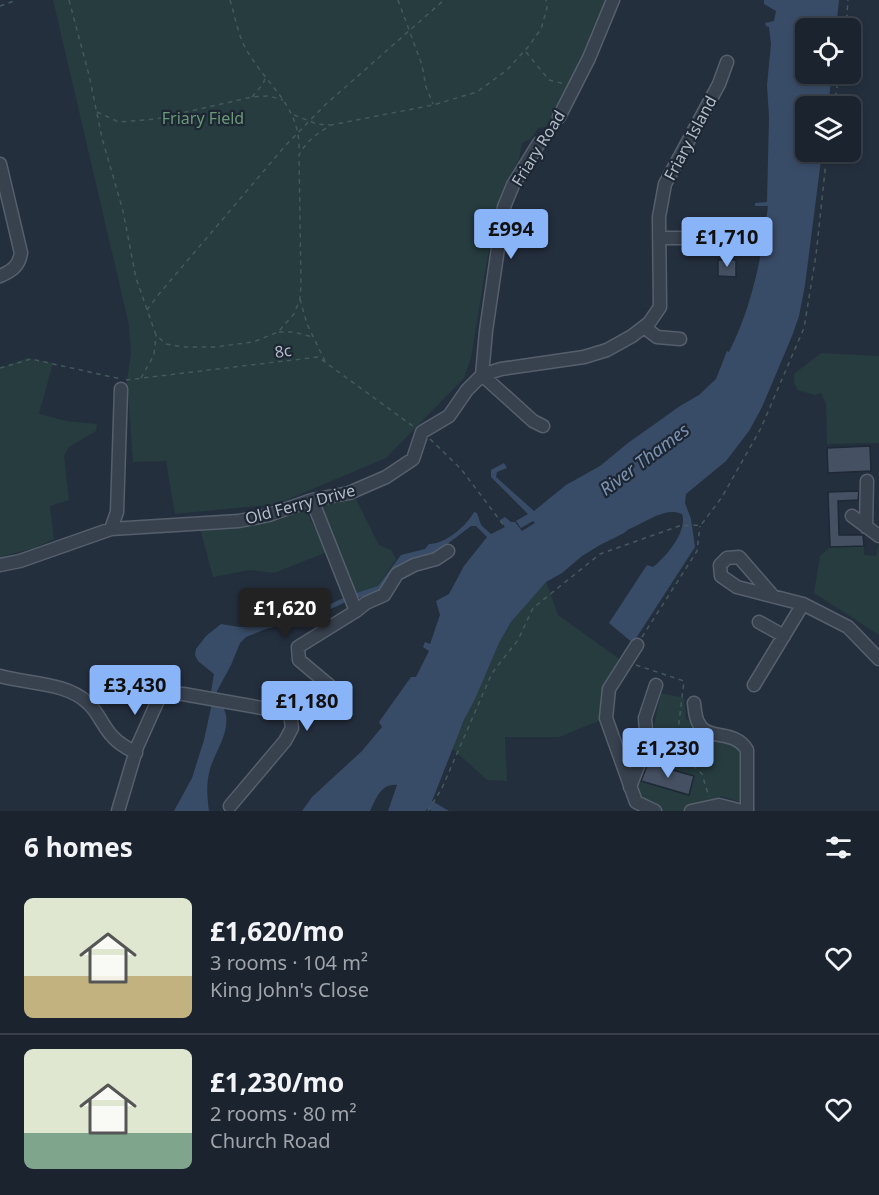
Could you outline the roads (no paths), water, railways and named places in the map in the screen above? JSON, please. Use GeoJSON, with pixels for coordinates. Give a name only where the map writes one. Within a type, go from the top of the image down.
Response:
{"type":"FeatureCollection","features":[{"type":"Feature","properties":{"kind":"street","name":"Friary Road"},"geometry":{"type":"LineString","coordinates":[[559,117],[589,58],[613,0]]}},
{"type":"Feature","properties":{"kind":"street","name":"Friary Island"},"geometry":{"type":"LineString","coordinates":[[482,375],[501,369],[584,357],[607,350],[649,323],[660,307],[659,217],[665,184],[719,84],[727,62]]}},
{"type":"Feature","properties":{"kind":"street","name":"Friary Road"},"geometry":{"type":"LineString","coordinates":[[482,375],[504,207],[513,184],[539,143]]}},
{"type":"Feature","properties":{"kind":"street"},"geometry":{"type":"LineString","coordinates":[[0,164],[21,253],[20,260],[15,267],[0,276]]}},
{"type":"Feature","properties":{"kind":"street"},"geometry":{"type":"LineString","coordinates":[[659,238],[718,238]]}},
{"type":"Feature","properties":{"kind":"street"},"geometry":{"type":"LineString","coordinates":[[644,327],[657,337],[680,339]]}},
{"type":"Feature","properties":{"kind":"street"},"geometry":{"type":"LineString","coordinates":[[482,375],[533,421],[543,426]]}},
{"type":"Feature","properties":{"kind":"street","name":"Old Ferry Drive"},"geometry":{"type":"LineString","coordinates":[[0,565],[20,561],[111,530],[239,521],[269,515],[312,500],[349,493],[386,477],[413,459],[422,432],[449,416],[467,390],[482,375]]}},
{"type":"Feature","properties":{"kind":"street"},"geometry":{"type":"LineString","coordinates":[[111,530],[117,512],[121,389]]}},
{"type":"Feature","properties":{"kind":"street"},"geometry":{"type":"LineString","coordinates":[[866,527],[867,481]]}},
{"type":"Feature","properties":{"kind":"street"},"geometry":{"type":"LineString","coordinates":[[312,500],[356,611]]}},
{"type":"Feature","properties":{"kind":"street"},"geometry":{"type":"LineString","coordinates":[[852,516],[879,536]]}},
{"type":"Feature","properties":{"kind":"street"},"geometry":{"type":"LineString","coordinates":[[330,686],[299,660],[298,647],[366,603],[384,595],[398,574],[414,564],[436,559],[448,551]]}},
{"type":"Feature","properties":{"kind":"street"},"geometry":{"type":"LineString","coordinates":[[773,596],[803,604],[848,627],[879,659]]}},
{"type":"Feature","properties":{"kind":"street"},"geometry":{"type":"LineString","coordinates":[[754,684],[803,604]]}},
{"type":"Feature","properties":{"kind":"street"},"geometry":{"type":"LineString","coordinates":[[759,622],[784,636]]}},
{"type":"Feature","properties":{"kind":"street"},"geometry":{"type":"LineString","coordinates":[[637,645],[609,689],[606,718],[636,802],[655,811]]}},
{"type":"Feature","properties":{"kind":"street"},"geometry":{"type":"LineString","coordinates":[[0,676],[64,690],[87,702],[101,718],[111,736],[120,745],[136,753]]}},
{"type":"Feature","properties":{"kind":"street"},"geometry":{"type":"LineString","coordinates":[[630,787],[647,743],[645,718],[656,685]]}},
{"type":"Feature","properties":{"kind":"street"},"geometry":{"type":"LineString","coordinates":[[118,811],[136,753],[159,698],[167,694],[222,701],[290,714],[292,728],[285,741],[230,806]]}},
{"type":"Feature","properties":{"kind":"street"},"geometry":{"type":"LineString","coordinates":[[692,811],[720,805],[745,811],[747,750],[738,739],[714,734],[702,728],[697,720],[694,703]]}},
{"type":"Feature","properties":{"kind":"water","name":"River Thames"},"geometry":{"type":"Polygon","coordinates":[[[764,0],[839,0],[837,18],[795,18],[795,84],[831,84],[829,96],[795,96],[795,162],[821,162],[799,316],[762,407],[749,431],[726,461],[686,494],[685,503],[691,519],[695,547],[633,643],[609,623],[647,565],[653,567],[675,543],[682,528],[682,514],[669,512],[655,516],[582,556],[562,573],[546,582],[511,622],[464,720],[432,801],[449,811],[427,809],[426,811],[388,811],[397,785],[391,785],[383,789],[370,811],[302,811],[312,797],[362,751],[382,727],[379,722],[411,677],[416,677],[429,651],[423,647],[425,642],[430,644],[440,615],[436,601],[449,594],[464,566],[487,537],[476,526],[471,526],[438,551],[404,562],[382,591],[374,595],[352,599],[316,616],[266,629],[246,637],[240,643],[216,693],[225,712],[226,722],[224,736],[209,774],[207,790],[209,811],[174,811],[192,778],[204,740],[212,703],[214,674],[198,661],[195,655],[196,649],[206,636],[221,624],[239,627],[255,626],[315,611],[350,595],[378,586],[401,555],[425,549],[429,544],[449,538],[466,523],[474,512],[477,513],[481,525],[491,534],[505,527],[500,520],[505,517],[515,522],[522,531],[535,523],[533,521],[521,528],[516,521],[528,514],[491,477],[491,470],[504,463],[507,468],[497,472],[496,477],[534,511],[566,485],[600,466],[628,443],[699,395],[716,379],[727,351],[729,352],[737,335],[750,299],[763,244],[768,206],[755,206],[755,203],[767,202],[769,117],[767,85],[771,44],[769,27],[765,23],[774,21],[776,11],[764,4],[764,0]]]}},
{"type":"Feature","properties":{"kind":"park label","name":"Friary Field"},"geometry":{"type":"Point","coordinates":[203,118]}}]}
